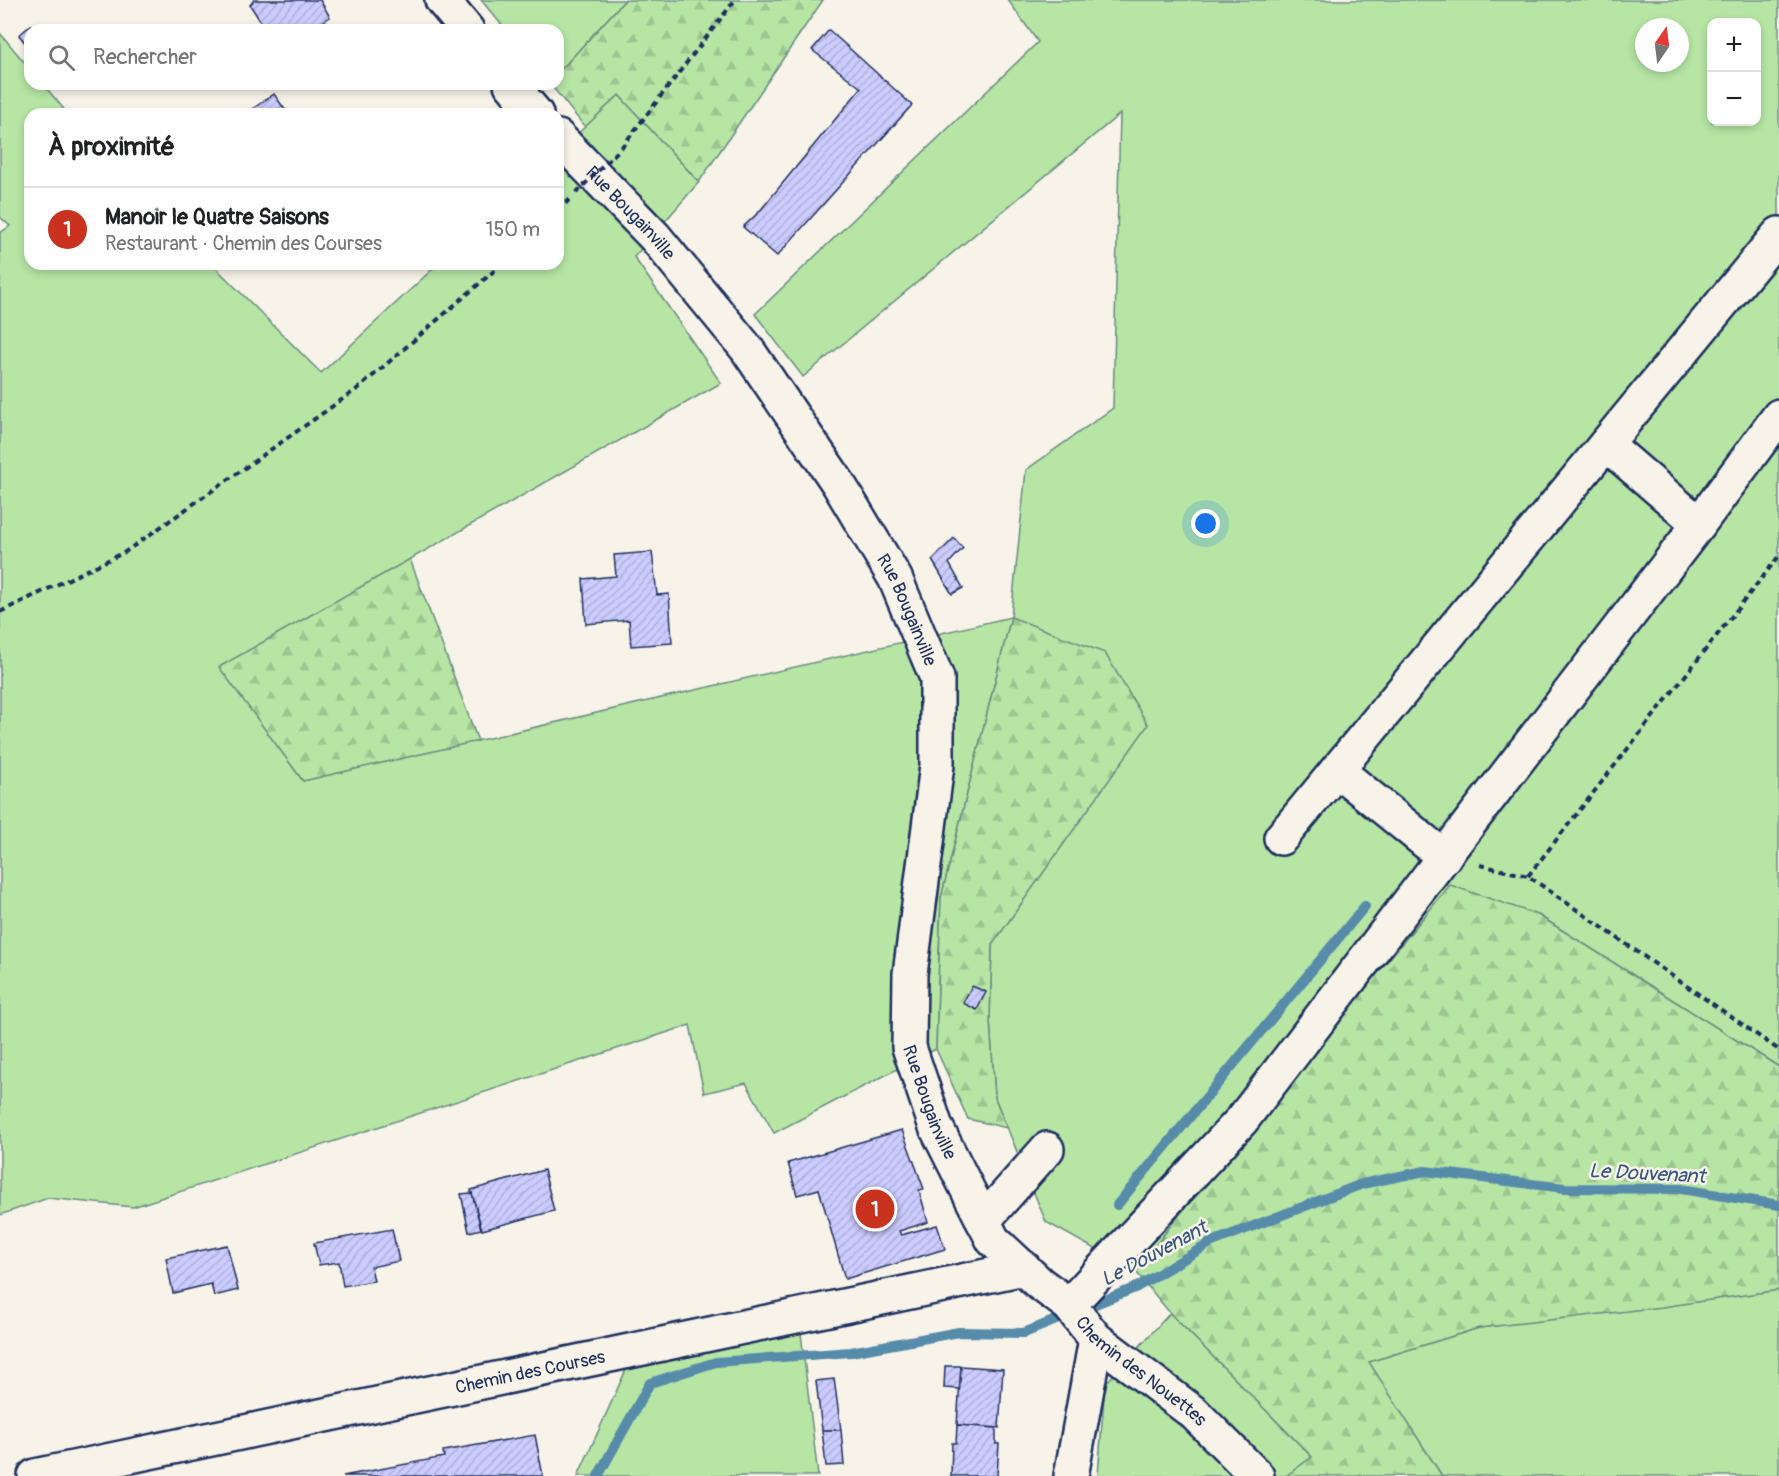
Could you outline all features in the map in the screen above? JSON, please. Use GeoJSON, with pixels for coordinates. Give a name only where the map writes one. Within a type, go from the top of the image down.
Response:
{"type":"FeatureCollection","features":[{"type":"Feature","properties":{"kind":"street"},"geometry":{"type":"LineString","coordinates":[[442,0],[462,24]]}},
{"type":"Feature","properties":{"kind":"street"},"geometry":{"type":"LineString","coordinates":[[516,90],[531,108]]}},
{"type":"Feature","properties":{"kind":"street","name":"Rue Bougainville"},"geometry":{"type":"LineString","coordinates":[[564,143],[655,237],[747,349],[838,483],[895,578],[937,678],[937,765],[910,974],[909,1047],[936,1126],[983,1221],[993,1240],[1024,1268]]}},
{"type":"Feature","properties":{"kind":"street"},"geometry":{"type":"LineString","coordinates":[[1281,838],[1606,444],[1777,242]]}},
{"type":"Feature","properties":{"kind":"street"},"geometry":{"type":"LineString","coordinates":[[1069,1305],[1242,1120],[1699,524],[1779,416]]}},
{"type":"Feature","properties":{"kind":"street"},"geometry":{"type":"LineString","coordinates":[[1606,444],[1699,524]]}},
{"type":"Feature","properties":{"kind":"street"},"geometry":{"type":"LineString","coordinates":[[1337,770],[1444,857]]}},
{"type":"Feature","properties":{"kind":"street"},"geometry":{"type":"LineString","coordinates":[[983,1221],[1047,1149]]}},
{"type":"Feature","properties":{"kind":"street","name":"Chemin des Nouettes"},"geometry":{"type":"LineString","coordinates":[[1024,1268],[1069,1305],[1096,1339],[1194,1413],[1257,1476]]}},
{"type":"Feature","properties":{"kind":"street","name":"Chemin des Courses"},"geometry":{"type":"LineString","coordinates":[[35,1476],[1024,1268]]}},
{"type":"Feature","properties":{"kind":"street"},"geometry":{"type":"LineString","coordinates":[[1071,1476],[1096,1339]]}},
{"type":"Feature","properties":{"kind":"path"},"geometry":{"type":"LineString","coordinates":[[564,205],[621,148],[735,0]]}},
{"type":"Feature","properties":{"kind":"path"},"geometry":{"type":"LineString","coordinates":[[0,612],[125,552],[360,387],[495,270]]}},
{"type":"Feature","properties":{"kind":"path"},"geometry":{"type":"LineString","coordinates":[[1528,876],[1779,556]]}},
{"type":"Feature","properties":{"kind":"path"},"geometry":{"type":"LineString","coordinates":[[1444,857],[1528,876],[1779,1050]]}},
{"type":"Feature","properties":{"kind":"green space"},"geometry":{"type":"Polygon","coordinates":[[[481,0],[625,0],[564,66],[564,24],[501,24],[481,0]]]}},
{"type":"Feature","properties":{"kind":"green space"},"geometry":{"type":"Polygon","coordinates":[[[625,0],[823,0],[699,182],[619,95],[585,127],[555,90],[564,90],[564,66],[625,0]]]}},
{"type":"Feature","properties":{"kind":"green space"},"geometry":{"type":"Polygon","coordinates":[[[1008,0],[1779,0],[1779,1067],[1538,915],[1168,1229],[1136,1272],[1046,1222],[995,1098],[990,1020],[992,945],[1148,724],[1011,617],[1026,470],[1113,408],[1120,114],[803,377],[755,314],[1038,42],[1008,0]]]}},
{"type":"Feature","properties":{"kind":"green space"},"geometry":{"type":"Polygon","coordinates":[[[0,33],[24,62],[24,90],[48,90],[63,108],[24,108],[24,270],[218,270],[321,373],[432,270],[564,270],[564,146],[619,95],[699,182],[634,257],[721,383],[220,667],[303,781],[1011,617],[941,898],[936,1049],[774,1133],[746,1083],[704,1093],[690,1025],[133,1207],[48,1198],[0,1215],[0,233],[10,226],[0,217],[0,33]]]}},
{"type":"Feature","properties":{"kind":"green space"},"geometry":{"type":"Polygon","coordinates":[[[410,559],[478,741],[303,781],[219,667],[410,559]]]}},
{"type":"Feature","properties":{"kind":"green space"},"geometry":{"type":"Polygon","coordinates":[[[1011,617],[1105,653],[1148,725],[992,945],[990,1020],[995,1098],[1007,1128],[968,1119],[936,1049],[941,898],[1011,617]]]}},
{"type":"Feature","properties":{"kind":"green space"},"geometry":{"type":"Polygon","coordinates":[[[1450,885],[1538,915],[1779,1067],[1779,1290],[1662,1307],[1479,1328],[1369,1362],[1442,1476],[1286,1476],[1312,1457],[1170,1313],[1136,1272],[1168,1229],[1450,885]]]}},
{"type":"Feature","properties":{"kind":"green space"},"geometry":{"type":"Polygon","coordinates":[[[1779,1288],[1779,1476],[1442,1476],[1368,1362],[1479,1328],[1779,1288]]]}},
{"type":"Feature","properties":{"kind":"green space"},"geometry":{"type":"Polygon","coordinates":[[[1170,1313],[1312,1457],[1286,1476],[1098,1476],[1105,1384],[1170,1313]]]}},
{"type":"Feature","properties":{"kind":"green space"},"geometry":{"type":"Polygon","coordinates":[[[801,1333],[818,1476],[578,1476],[626,1370],[801,1333]]]}},
{"type":"Feature","properties":{"kind":"building"},"geometry":{"type":"Polygon","coordinates":[[[254,0],[320,0],[330,17],[320,24],[262,24],[250,5],[254,0]]]}},
{"type":"Feature","properties":{"kind":"building"},"geometry":{"type":"Polygon","coordinates":[[[829,30],[912,105],[777,256],[743,227],[759,212],[861,88],[812,50],[829,30]]]}},
{"type":"Feature","properties":{"kind":"building"},"geometry":{"type":"Polygon","coordinates":[[[24,31],[24,41],[19,35],[24,31]]]}},
{"type":"Feature","properties":{"kind":"building"},"geometry":{"type":"Polygon","coordinates":[[[274,94],[284,108],[254,108],[274,94]]]}},
{"type":"Feature","properties":{"kind":"building"},"geometry":{"type":"Polygon","coordinates":[[[954,538],[963,548],[949,563],[963,588],[952,594],[932,560],[954,538]]]}},
{"type":"Feature","properties":{"kind":"building"},"geometry":{"type":"Polygon","coordinates":[[[652,552],[657,595],[669,594],[672,643],[631,646],[629,620],[586,624],[583,579],[616,576],[614,555],[652,552]]]}},
{"type":"Feature","properties":{"kind":"building"},"geometry":{"type":"Polygon","coordinates":[[[972,986],[986,992],[977,1010],[963,1003],[972,986]]]}},
{"type":"Feature","properties":{"kind":"building"},"geometry":{"type":"Polygon","coordinates":[[[902,1130],[924,1189],[919,1190],[928,1222],[899,1231],[901,1235],[937,1225],[945,1249],[845,1279],[819,1189],[797,1195],[788,1163],[902,1130]]]}},
{"type":"Feature","properties":{"kind":"building"},"geometry":{"type":"Polygon","coordinates":[[[544,1170],[554,1211],[482,1230],[471,1190],[544,1170]]]}},
{"type":"Feature","properties":{"kind":"building"},"geometry":{"type":"Polygon","coordinates":[[[472,1193],[481,1229],[469,1232],[461,1194],[472,1193]]]}},
{"type":"Feature","properties":{"kind":"building"},"geometry":{"type":"Polygon","coordinates":[[[392,1229],[399,1261],[371,1267],[374,1281],[343,1286],[339,1262],[319,1265],[314,1243],[392,1229]]]}},
{"type":"Feature","properties":{"kind":"building"},"geometry":{"type":"Polygon","coordinates":[[[227,1245],[238,1290],[214,1296],[211,1284],[173,1293],[166,1258],[227,1245]]]}},
{"type":"Feature","properties":{"kind":"building"},"geometry":{"type":"Polygon","coordinates":[[[945,1366],[961,1366],[960,1389],[944,1388],[945,1366]]]}},
{"type":"Feature","properties":{"kind":"building"},"geometry":{"type":"Polygon","coordinates":[[[961,1366],[1003,1369],[999,1428],[957,1425],[961,1366]]]}},
{"type":"Feature","properties":{"kind":"building"},"geometry":{"type":"Polygon","coordinates":[[[834,1379],[841,1430],[822,1430],[816,1381],[834,1379]]]}},
{"type":"Feature","properties":{"kind":"building"},"geometry":{"type":"Polygon","coordinates":[[[957,1425],[996,1428],[996,1444],[999,1444],[997,1476],[951,1476],[952,1443],[956,1443],[957,1425]]]}},
{"type":"Feature","properties":{"kind":"building"},"geometry":{"type":"Polygon","coordinates":[[[822,1430],[841,1430],[844,1465],[826,1466],[822,1430]]]}},
{"type":"Feature","properties":{"kind":"building"},"geometry":{"type":"Polygon","coordinates":[[[535,1435],[543,1476],[343,1476],[444,1457],[443,1451],[535,1435]]]}},
{"type":"Feature","properties":{"kind":"waterway"},"geometry":{"type":"LineString","coordinates":[[1117,1205],[1365,906]]}},
{"type":"Feature","properties":{"kind":"waterway","name":"Le Douvenant"},"geometry":{"type":"LineString","coordinates":[[598,1476],[650,1383],[716,1362],[851,1352],[959,1332],[1024,1333],[1137,1287],[1212,1242],[1362,1184],[1425,1171],[1565,1188],[1681,1189],[1779,1205]]}},
{"type":"Feature","properties":{"kind":"place","name":"Manoir le Quatre Saisons"},"geometry":{"type":"Point","coordinates":[875,1209]}}]}
